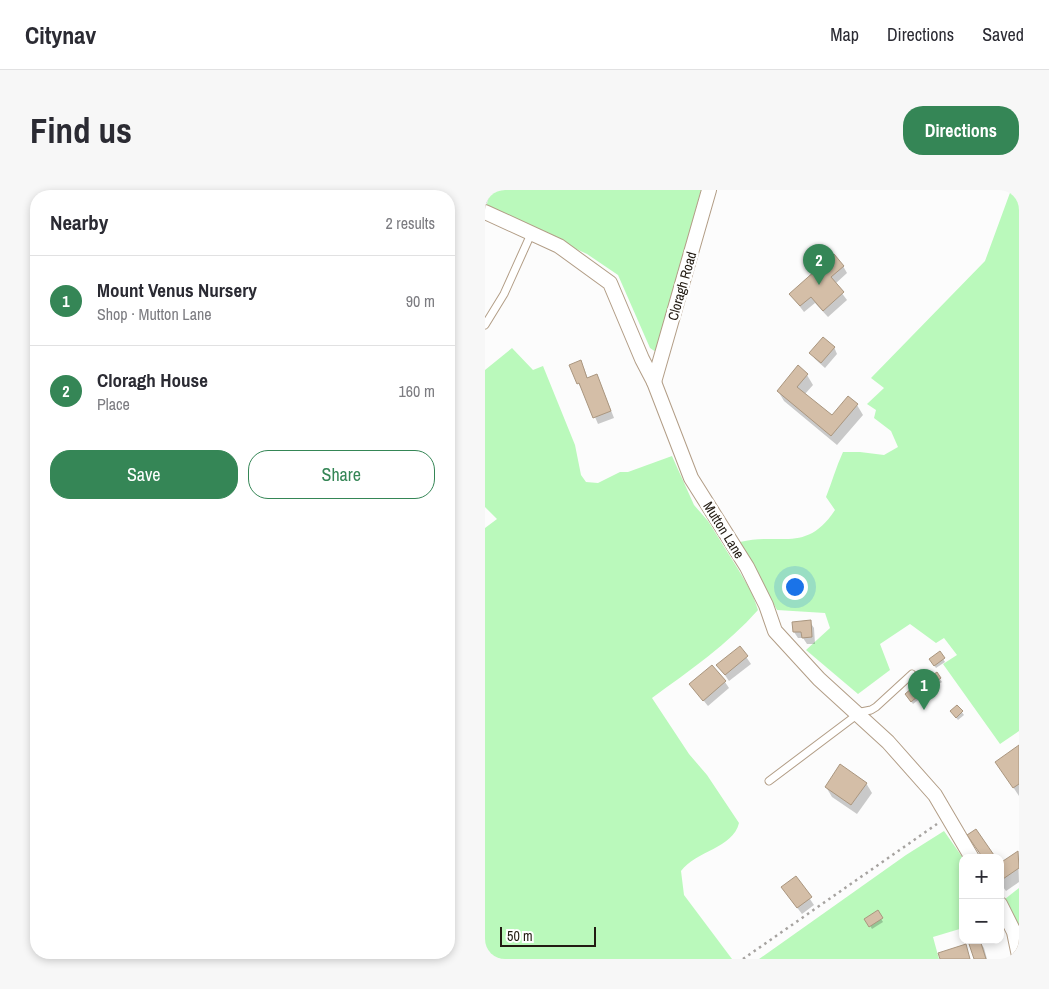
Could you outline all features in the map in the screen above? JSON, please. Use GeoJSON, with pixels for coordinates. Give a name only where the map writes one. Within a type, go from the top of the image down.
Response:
{"type":"FeatureCollection","features":[{"type":"Feature","properties":{"kind":"street","name":"Cloragh Road"},"geometry":{"type":"LineString","coordinates":[[654,382],[709,190]]}},
{"type":"Feature","properties":{"kind":"street","name":"Mutton Lane"},"geometry":{"type":"LineString","coordinates":[[485,212],[559,246],[610,283],[642,359],[654,382],[691,478],[747,567],[767,605],[775,631],[819,679],[889,742],[935,795],[970,854]]}},
{"type":"Feature","properties":{"kind":"street"},"geometry":{"type":"LineString","coordinates":[[1004,912],[1014,932],[1019,956]]}},
{"type":"Feature","properties":{"kind":"lane"},"geometry":{"type":"LineString","coordinates":[[485,325],[504,294],[531,234]]}},
{"type":"Feature","properties":{"kind":"lane"},"geometry":{"type":"LineString","coordinates":[[769,781],[857,714],[876,707],[912,674]]}},
{"type":"Feature","properties":{"kind":"path"},"geometry":{"type":"LineString","coordinates":[[743,959],[948,817]]}},
{"type":"Feature","properties":{"kind":"green space"},"geometry":{"type":"Polygon","coordinates":[[[491,190],[701,190],[656,352],[650,348],[618,275],[587,254],[486,207],[491,190]]]}},
{"type":"Feature","properties":{"kind":"green space"},"geometry":{"type":"Polygon","coordinates":[[[1011,190],[1019,190],[1019,731],[1000,744],[943,664],[957,655],[944,638],[936,643],[910,624],[880,644],[890,670],[858,694],[806,650],[830,628],[825,613],[777,610],[740,542],[792,539],[814,532],[824,524],[835,510],[826,497],[843,452],[884,455],[898,447],[891,431],[874,418],[876,410],[867,404],[884,388],[871,378],[985,261],[1011,190]]]}},
{"type":"Feature","properties":{"kind":"green space"},"geometry":{"type":"Polygon","coordinates":[[[512,348],[533,370],[543,366],[575,445],[581,475],[586,482],[598,483],[620,472],[628,472],[672,456],[694,505],[708,521],[752,593],[758,610],[708,657],[652,698],[689,754],[707,775],[739,823],[730,838],[688,864],[681,871],[684,895],[732,959],[485,959],[485,528],[497,519],[485,507],[485,370],[512,348]]]}},
{"type":"Feature","properties":{"kind":"green space"},"geometry":{"type":"Polygon","coordinates":[[[944,831],[960,854],[959,929],[933,937],[939,959],[759,959],[906,855],[944,831]]]}},
{"type":"Feature","properties":{"kind":"green space"},"geometry":{"type":"Polygon","coordinates":[[[1019,888],[1019,929],[1005,899],[1019,888]]]}},
{"type":"Feature","properties":{"kind":"building"},"geometry":{"type":"Polygon","coordinates":[[[834,254],[844,266],[831,277],[844,292],[823,311],[811,297],[800,306],[789,294],[834,254]]]}},
{"type":"Feature","properties":{"kind":"building"},"geometry":{"type":"Polygon","coordinates":[[[823,337],[835,347],[821,363],[809,353],[823,337]]]}},
{"type":"Feature","properties":{"kind":"building"},"geometry":{"type":"Polygon","coordinates":[[[581,360],[587,378],[597,374],[611,411],[593,418],[579,383],[577,384],[569,365],[581,360]]]}},
{"type":"Feature","properties":{"kind":"building"},"geometry":{"type":"Polygon","coordinates":[[[798,365],[808,374],[797,387],[832,415],[848,396],[858,404],[831,436],[777,391],[798,365]]]}},
{"type":"Feature","properties":{"kind":"building"},"geometry":{"type":"Polygon","coordinates":[[[811,620],[812,637],[802,638],[801,632],[793,632],[792,622],[811,620]]]}},
{"type":"Feature","properties":{"kind":"building"},"geometry":{"type":"Polygon","coordinates":[[[740,646],[748,656],[725,675],[716,665],[740,646]]]}},
{"type":"Feature","properties":{"kind":"building"},"geometry":{"type":"Polygon","coordinates":[[[940,651],[945,658],[934,666],[929,659],[940,651]]]}},
{"type":"Feature","properties":{"kind":"building"},"geometry":{"type":"Polygon","coordinates":[[[712,665],[726,681],[703,701],[689,684],[712,665]]]}},
{"type":"Feature","properties":{"kind":"building"},"geometry":{"type":"Polygon","coordinates":[[[937,672],[941,678],[932,685],[927,679],[937,672]]]}},
{"type":"Feature","properties":{"kind":"building"},"geometry":{"type":"Polygon","coordinates":[[[919,682],[925,690],[911,702],[905,694],[919,682]]]}},
{"type":"Feature","properties":{"kind":"building"},"geometry":{"type":"Polygon","coordinates":[[[957,705],[963,711],[956,718],[950,711],[957,705]]]}},
{"type":"Feature","properties":{"kind":"building"},"geometry":{"type":"Polygon","coordinates":[[[1019,745],[1019,784],[1013,788],[995,762],[1019,745]]]}},
{"type":"Feature","properties":{"kind":"building"},"geometry":{"type":"Polygon","coordinates":[[[840,764],[867,783],[851,805],[825,787],[840,764]]]}},
{"type":"Feature","properties":{"kind":"building"},"geometry":{"type":"Polygon","coordinates":[[[976,829],[993,854],[980,854],[967,835],[976,829]]]}},
{"type":"Feature","properties":{"kind":"building"},"geometry":{"type":"Polygon","coordinates":[[[1018,851],[1019,868],[1004,878],[1004,860],[1018,851]]]}},
{"type":"Feature","properties":{"kind":"building"},"geometry":{"type":"Polygon","coordinates":[[[796,876],[812,897],[797,908],[781,887],[796,876]]]}},
{"type":"Feature","properties":{"kind":"building"},"geometry":{"type":"Polygon","coordinates":[[[878,910],[883,918],[869,927],[864,919],[878,910]]]}},
{"type":"Feature","properties":{"kind":"building"},"geometry":{"type":"Polygon","coordinates":[[[966,944],[970,959],[940,959],[938,953],[966,944]]]}},
{"type":"Feature","properties":{"kind":"building"},"geometry":{"type":"Polygon","coordinates":[[[969,944],[981,944],[986,959],[974,959],[969,944]]]}},
{"type":"Feature","properties":{"kind":"place","name":"Cloragh House"},"geometry":{"type":"Point","coordinates":[819,285]}},
{"type":"Feature","properties":{"kind":"place","name":"Mount Venus Nursery"},"geometry":{"type":"Point","coordinates":[924,710]}}]}
